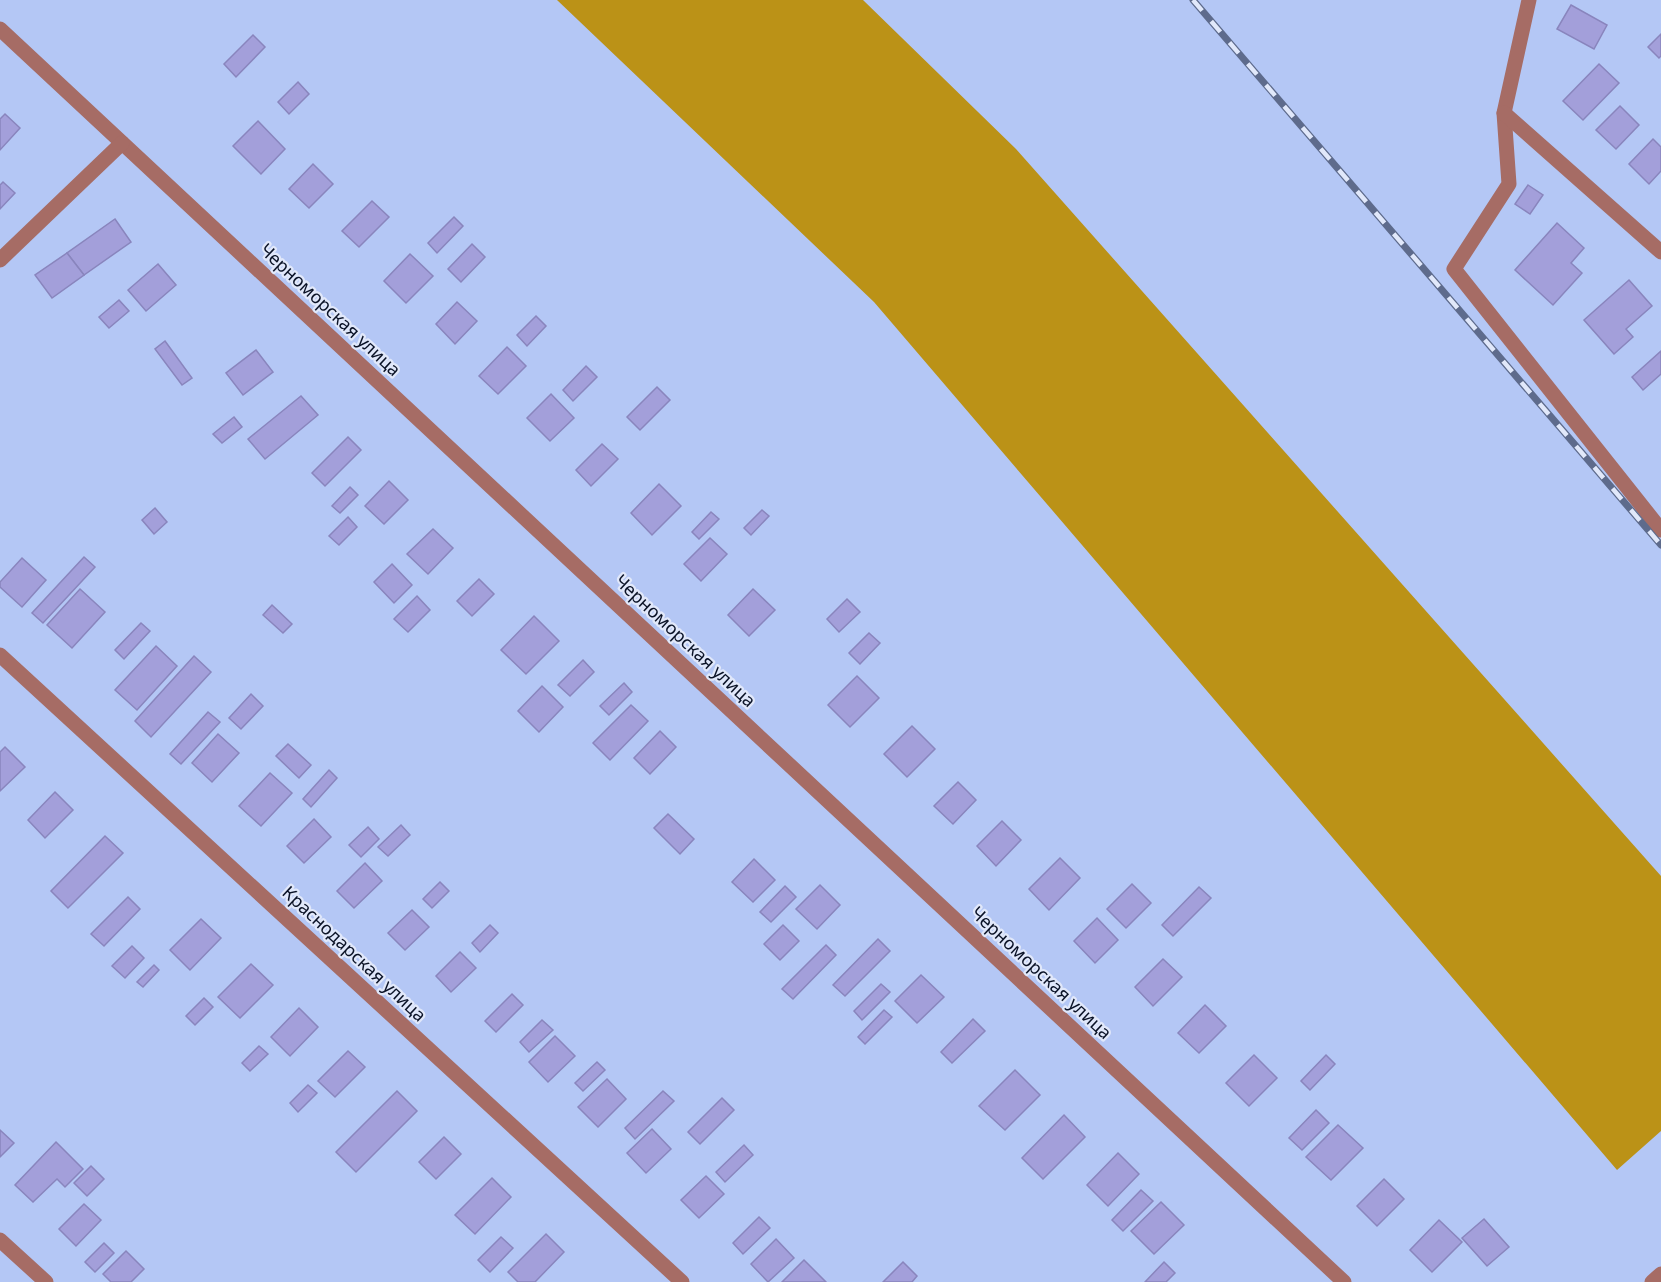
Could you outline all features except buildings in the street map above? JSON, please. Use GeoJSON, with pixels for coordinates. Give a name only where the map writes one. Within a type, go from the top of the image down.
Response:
{"type":"FeatureCollection","features":[{"type":"Feature","properties":{"kind":"street"},"geometry":{"type":"LineString","coordinates":[[1529,0],[1504,113],[1509,184],[1454,268],[1661,530]]}},
{"type":"Feature","properties":{"kind":"street","name":"Черноморская улица"},"geometry":{"type":"LineString","coordinates":[[0,29],[1344,1282]]}},
{"type":"Feature","properties":{"kind":"street"},"geometry":{"type":"LineString","coordinates":[[1504,113],[1661,252]]}},
{"type":"Feature","properties":{"kind":"street"},"geometry":{"type":"LineString","coordinates":[[0,260],[122,143]]}},
{"type":"Feature","properties":{"kind":"street","name":"Краснодарская улица"},"geometry":{"type":"LineString","coordinates":[[0,655],[682,1282]]}},
{"type":"Feature","properties":{"kind":"street"},"geometry":{"type":"LineString","coordinates":[[0,1240],[46,1282]]}},
{"type":"Feature","properties":{"kind":"street"},"geometry":{"type":"LineString","coordinates":[[1652,1282],[1661,1274]]}},
{"type":"Feature","properties":{"kind":"shaded area"},"geometry":{"type":"Polygon","coordinates":[[[557,0],[863,0],[1016,149],[1661,876],[1661,1131],[1617,1170],[874,302],[557,0]]]}},
{"type":"Feature","properties":{"kind":"railway"},"geometry":{"type":"LineString","coordinates":[[1193,0],[1661,545]]}}]}
